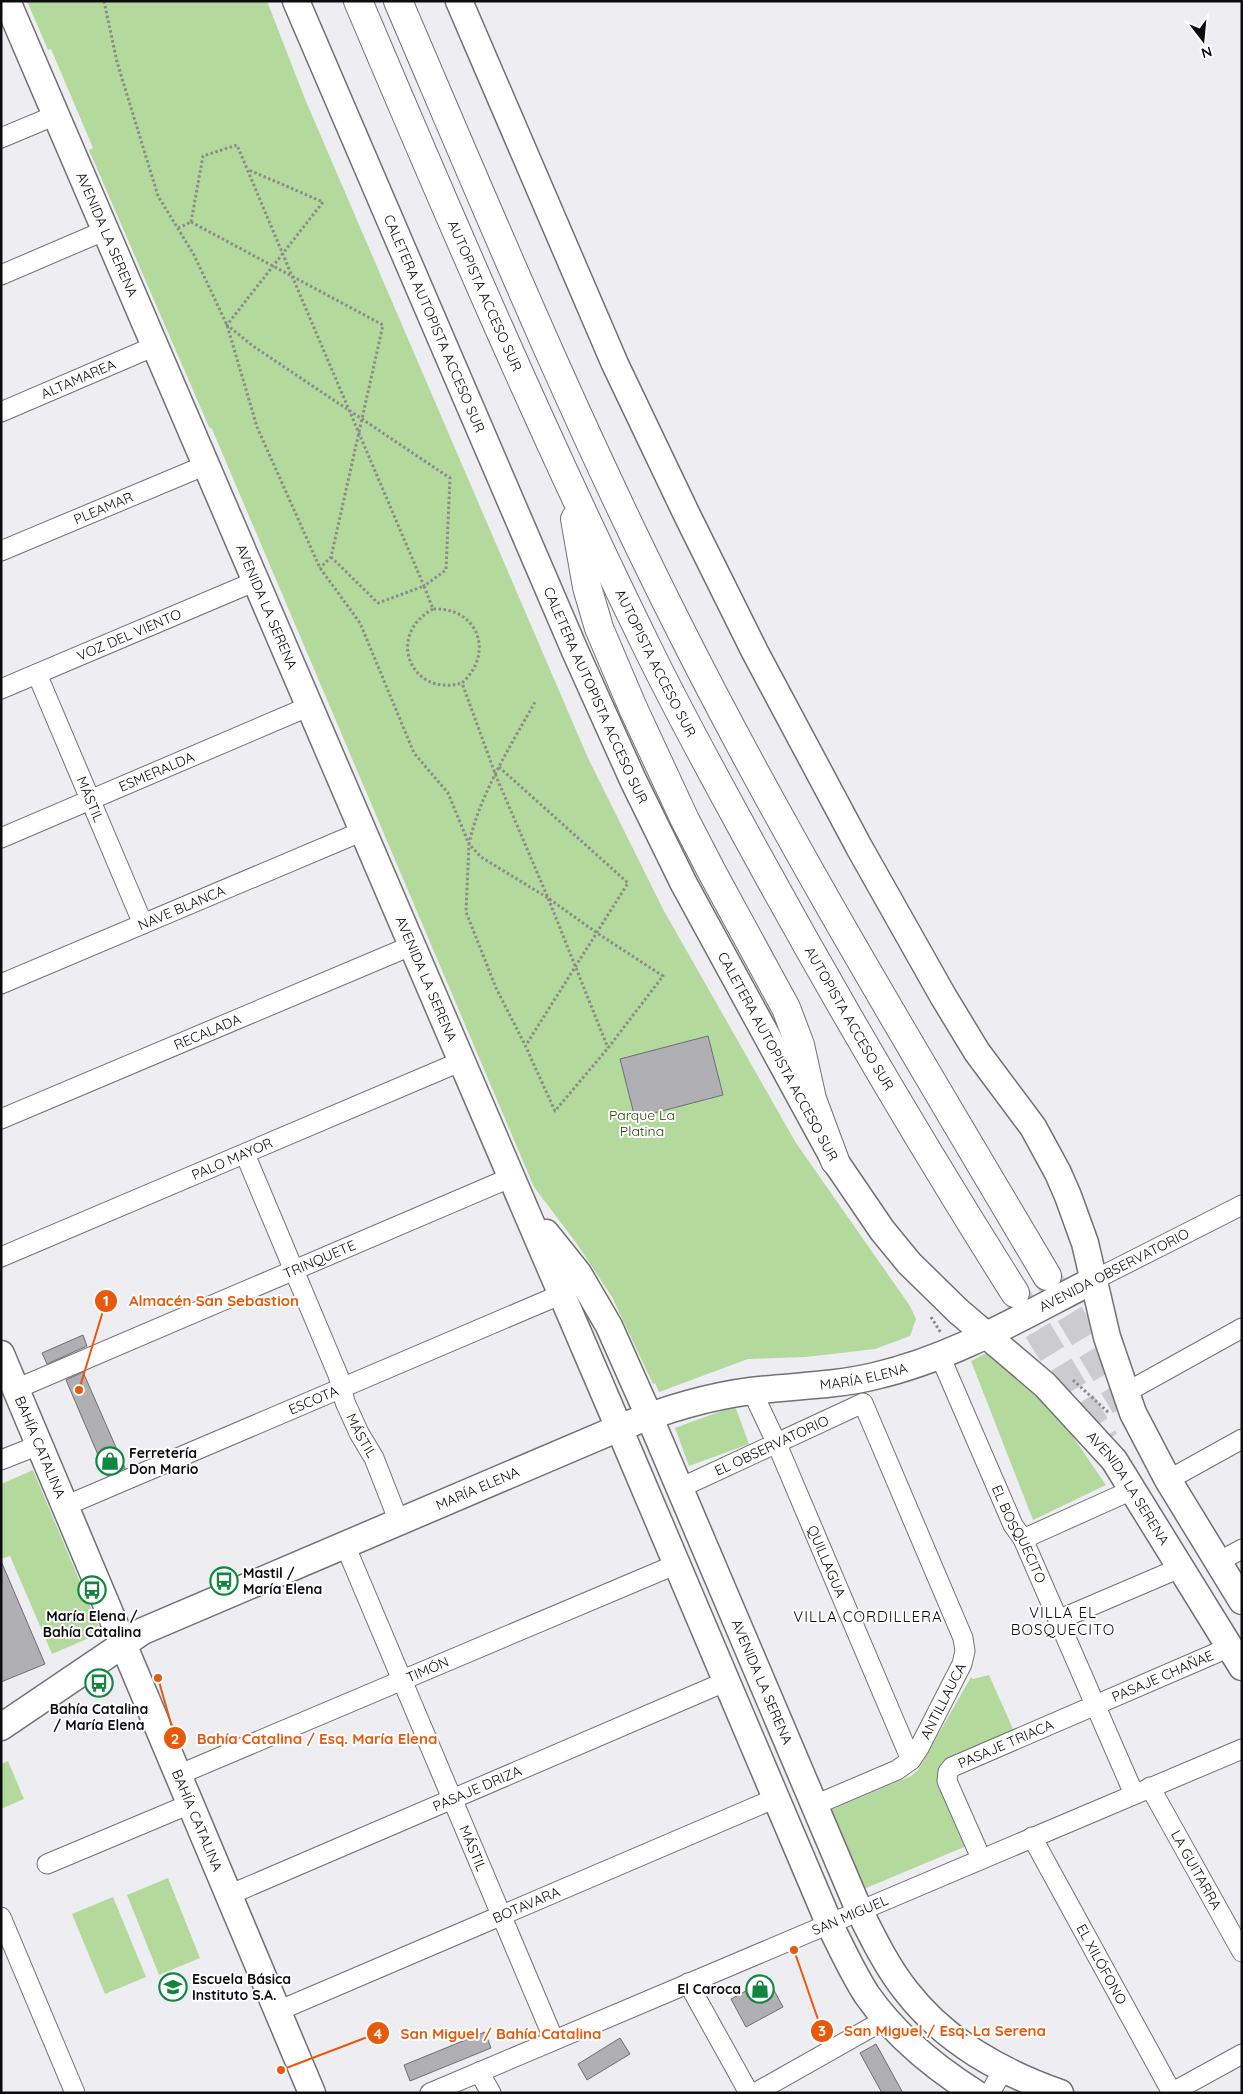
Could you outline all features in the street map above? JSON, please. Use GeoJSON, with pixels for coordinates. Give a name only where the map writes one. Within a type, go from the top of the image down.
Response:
{"type":"FeatureCollection","features":[{"type":"Feature","properties":{"kind":"highway","name":"AUTOPISTA ACCESO SUR"},"geometry":{"type":"LineString","coordinates":[[358,1],[447,212],[562,469],[648,649],[704,758],[821,971],[964,1212],[1015,1293]]}},
{"type":"Feature","properties":{"kind":"highway"},"geometry":{"type":"LineString","coordinates":[[398,1],[561,378],[603,471],[682,632],[805,864],[1046,1276]]}},
{"type":"Feature","properties":{"kind":"highway"},"geometry":{"type":"LineString","coordinates":[[562,469],[577,527],[591,604],[599,628],[633,708],[685,820],[792,1021],[800,1045],[812,1099],[835,1162]]}},
{"type":"Feature","properties":{"kind":"street","name":"AVENIDA LA SERENA"},"geometry":{"type":"LineString","coordinates":[[7,1],[620,1428],[829,1923],[856,1977],[886,2019],[933,2064],[975,2093]]}},
{"type":"Feature","properties":{"kind":"street","name":"CALETERA AUTOPISTA ACCESO SUR"},"geometry":{"type":"LineString","coordinates":[[296,1],[575,651],[633,780],[688,892],[835,1162],[863,1204],[909,1263],[958,1311],[987,1334]]}},
{"type":"Feature","properties":{"kind":"street"},"geometry":{"type":"LineString","coordinates":[[459,1],[615,364],[720,582],[859,847],[943,996],[977,1052],[1033,1127],[1045,1147],[1078,1221],[1094,1280],[1106,1338],[1125,1393],[1142,1432],[1168,1480],[1242,1601]]}},
{"type":"Feature","properties":{"kind":"street"},"geometry":{"type":"LineString","coordinates":[[1,138],[56,115]]}},
{"type":"Feature","properties":{"kind":"street"},"geometry":{"type":"LineString","coordinates":[[1,275],[106,230]]}},
{"type":"Feature","properties":{"kind":"street","name":"ALTAMAREA"},"geometry":{"type":"LineString","coordinates":[[1,412],[155,346]]}},
{"type":"Feature","properties":{"kind":"street","name":"PLEAMAR"},"geometry":{"type":"LineString","coordinates":[[1,551],[206,465]]}},
{"type":"Feature","properties":{"kind":"street","name":"VOZ DEL VIENTO"},"geometry":{"type":"LineString","coordinates":[[1,689],[256,581]]}},
{"type":"Feature","properties":{"kind":"street","name":"MÁSTIL"},"geometry":{"type":"LineString","coordinates":[[37,674],[144,924]]}},
{"type":"Feature","properties":{"kind":"street","name":"ESMERALDA"},"geometry":{"type":"LineString","coordinates":[[1,838],[310,706]]}},
{"type":"Feature","properties":{"kind":"street","name":"NAVE BLANCA"},"geometry":{"type":"LineString","coordinates":[[1,984],[364,831]]}},
{"type":"Feature","properties":{"kind":"street","name":"RECALADA"},"geometry":{"type":"LineString","coordinates":[[1,1119],[413,945]]}},
{"type":"Feature","properties":{"kind":"street","name":"PALO MAYOR"},"geometry":{"type":"LineString","coordinates":[[1,1257],[462,1061]]}},
{"type":"Feature","properties":{"kind":"street","name":"MÁSTIL"},"geometry":{"type":"LineString","coordinates":[[245,1154],[338,1375],[345,1402],[359,1433],[374,1458],[399,1522]]}},
{"type":"Feature","properties":{"kind":"street","name":"TRINQUETE"},"geometry":{"type":"LineString","coordinates":[[16,1389],[512,1177]]}},
{"type":"Feature","properties":{"kind":"street","name":"AVENIDA OBSERVATORIO"},"geometry":{"type":"LineString","coordinates":[[987,1334],[1241,1207]]}},
{"type":"Feature","properties":{"kind":"street","name":"AVENIDA LA SERENA"},"geometry":{"type":"LineString","coordinates":[[527,1212],[562,1252],[590,1291],[609,1326],[680,1488],[859,1910],[892,1970],[919,2006],[936,2024],[970,2050],[1003,2070],[1060,2093]]}},
{"type":"Feature","properties":{"kind":"street","name":"ESCOTA"},"geometry":{"type":"LineString","coordinates":[[65,1506],[562,1294]]}},
{"type":"Feature","properties":{"kind":"street"},"geometry":{"type":"LineString","coordinates":[[1125,1393],[1242,1328]]}},
{"type":"Feature","properties":{"kind":"street","name":"AVENIDA LA SERENA"},"geometry":{"type":"LineString","coordinates":[[987,1334],[1045,1385],[1074,1414],[1114,1460],[1236,1657]]}},
{"type":"Feature","properties":{"kind":"street","name":"MARÍA ELENA"},"geometry":{"type":"LineString","coordinates":[[2,1726],[50,1696],[122,1644],[143,1632],[649,1416],[694,1401],[752,1391],[843,1382],[873,1377],[940,1356],[987,1334]]}},
{"type":"Feature","properties":{"kind":"street","name":"BAHÍA CATALINA"},"geometry":{"type":"LineString","coordinates":[[1,1354],[312,2093]]}},
{"type":"Feature","properties":{"kind":"street","name":"EL BOSQUECITO"},"geometry":{"type":"LineString","coordinates":[[940,1356],[1013,1525],[1023,1538],[1095,1704],[1142,1791]]}},
{"type":"Feature","properties":{"kind":"street","name":"QUILLAGUA"},"geometry":{"type":"LineString","coordinates":[[752,1391],[776,1442],[911,1760]]}},
{"type":"Feature","properties":{"kind":"street","name":"EL OBSERVATORIO"},"geometry":{"type":"LineString","coordinates":[[680,1488],[863,1403]]}},
{"type":"Feature","properties":{"kind":"street","name":"ANTILLAUCA"},"geometry":{"type":"LineString","coordinates":[[815,1805],[897,1770],[911,1760],[962,1664],[965,1644],[863,1403]]}},
{"type":"Feature","properties":{"kind":"street"},"geometry":{"type":"LineString","coordinates":[[1168,1480],[1242,1439]]}},
{"type":"Feature","properties":{"kind":"street"},"geometry":{"type":"LineString","coordinates":[[1,1460],[39,1445]]}},
{"type":"Feature","properties":{"kind":"street"},"geometry":{"type":"LineString","coordinates":[[1023,1538],[1132,1490]]}},
{"type":"Feature","properties":{"kind":"street","name":"MÁSTIL"},"geometry":{"type":"LineString","coordinates":[[345,1545],[554,2040]]}},
{"type":"Feature","properties":{"kind":"street"},"geometry":{"type":"LineString","coordinates":[[1218,1562],[1242,1549]]}},
{"type":"Feature","properties":{"kind":"street","name":"TIMÓN"},"geometry":{"type":"LineString","coordinates":[[178,1775],[677,1564]]}},
{"type":"Feature","properties":{"kind":"street"},"geometry":{"type":"LineString","coordinates":[[1058,1620],[1182,1567]]}},
{"type":"Feature","properties":{"kind":"street","name":"PASAJE CHAÑAE"},"geometry":{"type":"LineString","coordinates":[[1095,1704],[1236,1657]]}},
{"type":"Feature","properties":{"kind":"street","name":"PASAJE DRIZA"},"geometry":{"type":"LineString","coordinates":[[228,1895],[727,1682]]}},
{"type":"Feature","properties":{"kind":"street","name":"PASAJE TRIACA"},"geometry":{"type":"LineString","coordinates":[[981,1858],[947,1781],[948,1772],[952,1767],[1095,1704]]}},
{"type":"Feature","properties":{"kind":"street","name":"SAN MIGUEL"},"geometry":{"type":"LineString","coordinates":[[430,2093],[1242,1749]]}},
{"type":"Feature","properties":{"kind":"street","name":"LA GUITARRA"},"geometry":{"type":"LineString","coordinates":[[1142,1791],[1242,1952]]}},
{"type":"Feature","properties":{"kind":"street","name":"BOTAVARA"},"geometry":{"type":"LineString","coordinates":[[278,2010],[776,1798]]}},
{"type":"Feature","properties":{"kind":"street"},"geometry":{"type":"LineString","coordinates":[[47,1864],[190,1804]]}},
{"type":"Feature","properties":{"kind":"street","name":"EL XILÓFONO"},"geometry":{"type":"LineString","coordinates":[[1032,1837],[1171,2092]]}},
{"type":"Feature","properties":{"kind":"street"},"geometry":{"type":"LineString","coordinates":[[1,1917],[75,2093]]}},
{"type":"Feature","properties":{"kind":"street"},"geometry":{"type":"LineString","coordinates":[[688,1983],[749,2093]]}},
{"type":"Feature","properties":{"kind":"street"},"geometry":{"type":"LineString","coordinates":[[755,2093],[886,2019]]}},
{"type":"Feature","properties":{"kind":"street"},"geometry":{"type":"LineString","coordinates":[[1171,2092],[1242,2054]]}},
{"type":"Feature","properties":{"kind":"street"},"geometry":{"type":"LineString","coordinates":[[990,2093],[1003,2070]]}},
{"type":"Feature","properties":{"kind":"street"},"geometry":{"type":"LineString","coordinates":[[479,2072],[490,2093]]}},
{"type":"Feature","properties":{"kind":"path"},"geometry":{"type":"LineString","coordinates":[[104,1],[117,62],[158,196],[194,255],[227,325],[257,427],[320,568],[360,623],[414,753],[448,793],[470,844],[481,857],[548,898],[597,934],[663,976],[608,1048],[555,1111],[496,988],[466,912],[470,844],[472,829],[499,767],[535,702]]}},
{"type":"Feature","properties":{"kind":"path"},"geometry":{"type":"LineString","coordinates":[[191,222],[203,156],[237,145],[433,609]]}},
{"type":"Feature","properties":{"kind":"path"},"geometry":{"type":"LineString","coordinates":[[227,325],[322,202],[249,170]]}},
{"type":"Feature","properties":{"kind":"path"},"geometry":{"type":"LineString","coordinates":[[177,228],[191,222]]}},
{"type":"Feature","properties":{"kind":"path"},"geometry":{"type":"LineString","coordinates":[[191,222],[383,324],[364,418],[331,557],[320,568]]}},
{"type":"Feature","properties":{"kind":"path"},"geometry":{"type":"LineString","coordinates":[[227,325],[253,346],[364,418],[450,478],[446,570],[424,586],[378,603],[331,557]]}},
{"type":"Feature","properties":{"kind":"path"},"geometry":{"type":"LineString","coordinates":[[443,608],[461,615],[469,622],[478,639],[480,649],[477,663],[470,676],[462,683],[446,686],[427,681],[419,675],[408,658],[408,638],[411,628],[416,620],[433,609],[443,608]]}},
{"type":"Feature","properties":{"kind":"path"},"geometry":{"type":"LineString","coordinates":[[462,683],[496,776],[548,898],[608,1048]]}},
{"type":"Feature","properties":{"kind":"path"},"geometry":{"type":"LineString","coordinates":[[499,767],[628,883],[525,1045]]}},
{"type":"Feature","properties":{"kind":"green space","name":"Parque La Platina"},"geometry":{"type":"Polygon","coordinates":[[[27,1],[267,1],[305,99],[588,758],[664,911],[796,1143],[910,1306],[916,1319],[910,1336],[875,1349],[806,1357],[748,1359],[659,1392],[655,1383],[653,1384],[612,1297],[577,1244],[534,1187],[212,429],[209,427],[89,150],[93,148],[51,49],[48,50],[27,1]]]}},
{"type":"Feature","properties":{"kind":"green space"},"geometry":{"type":"Polygon","coordinates":[[[992,1350],[1058,1415],[1106,1485],[1033,1520],[971,1361],[992,1350]]]}},
{"type":"Feature","properties":{"kind":"green space"},"geometry":{"type":"Polygon","coordinates":[[[735,1406],[749,1444],[689,1466],[675,1428],[735,1406]]]}},
{"type":"Feature","properties":{"kind":"green space"},"geometry":{"type":"Polygon","coordinates":[[[33,1470],[98,1625],[89,1638],[52,1654],[10,1556],[1,1559],[1,1484],[33,1470]]]}},
{"type":"Feature","properties":{"kind":"green space"},"geometry":{"type":"Polygon","coordinates":[[[989,1675],[1013,1729],[951,1759],[969,1845],[859,1891],[826,1812],[911,1776],[918,1770],[971,1677],[973,1679],[989,1675]]]}},
{"type":"Feature","properties":{"kind":"green space"},"geometry":{"type":"Polygon","coordinates":[[[8,1761],[24,1799],[1,1809],[1,1764],[8,1761]]]}},
{"type":"Feature","properties":{"kind":"green space"},"geometry":{"type":"Polygon","coordinates":[[[168,1878],[200,1958],[159,1975],[127,1895],[168,1878]]]}},
{"type":"Feature","properties":{"kind":"green space"},"geometry":{"type":"Polygon","coordinates":[[[113,1897],[146,1977],[105,1994],[72,1914],[113,1897]]]}},
{"type":"Feature","properties":{"kind":"building"},"geometry":{"type":"Polygon","coordinates":[[[708,1036],[723,1095],[635,1118],[620,1059],[708,1036]]]}},
{"type":"Feature","properties":{"kind":"building"},"geometry":{"type":"Polygon","coordinates":[[[83,1335],[87,1346],[47,1364],[42,1353],[83,1335]]]}},
{"type":"Feature","properties":{"kind":"building"},"geometry":{"type":"Polygon","coordinates":[[[83,1372],[125,1468],[107,1476],[66,1380],[83,1372]]]}},
{"type":"Feature","properties":{"kind":"building"},"geometry":{"type":"Polygon","coordinates":[[[1,1561],[45,1664],[1,1682],[1,1561]]]}},
{"type":"Feature","properties":{"kind":"building"},"geometry":{"type":"Polygon","coordinates":[[[768,1979],[783,2007],[746,2027],[731,1999],[768,1979]]]}},
{"type":"Feature","properties":{"kind":"building"},"geometry":{"type":"Polygon","coordinates":[[[485,2032],[491,2048],[410,2081],[404,2065],[485,2032]]]}},
{"type":"Feature","properties":{"kind":"building"},"geometry":{"type":"Polygon","coordinates":[[[620,2038],[630,2054],[587,2080],[578,2064],[620,2038]]]}},
{"type":"Feature","properties":{"kind":"building"},"geometry":{"type":"Polygon","coordinates":[[[876,2044],[903,2093],[882,2093],[860,2053],[876,2044]]]}},
{"type":"Feature","properties":{"kind":"tunnel"},"geometry":{"type":"LineString","coordinates":[[1048,1278],[1125,1406]]}},
{"type":"Feature","properties":{"kind":"tunnel"},"geometry":{"type":"LineString","coordinates":[[1016,1294],[1105,1441]]}},
{"type":"Feature","properties":{"kind":"place","name":"Almacén San Sebastion"},"geometry":{"type":"Point","coordinates":[79,1390]}},
{"type":"Feature","properties":{"kind":"place","name":"Ferretería Don Mario"},"geometry":{"type":"Point","coordinates":[110,1461]}},
{"type":"Feature","properties":{"kind":"place","name":"Mastil / María Elena"},"geometry":{"type":"Point","coordinates":[224,1581]}},
{"type":"Feature","properties":{"kind":"place","name":"María Elena / Bahía Catalina"},"geometry":{"type":"Point","coordinates":[92,1590]}},
{"type":"Feature","properties":{"kind":"place","name":"Bahía Catalina / Esq. María Elena"},"geometry":{"type":"Point","coordinates":[158,1678]}},
{"type":"Feature","properties":{"kind":"place","name":"Bahía Catalina / María Elena"},"geometry":{"type":"Point","coordinates":[99,1683]}},
{"type":"Feature","properties":{"kind":"place","name":"San Miguel / Esq. La Serena"},"geometry":{"type":"Point","coordinates":[794,1950]}},
{"type":"Feature","properties":{"kind":"place","name":"Escuela Básica Instituto S.A."},"geometry":{"type":"Point","coordinates":[173,1987]}},
{"type":"Feature","properties":{"kind":"place","name":"El Caroca"},"geometry":{"type":"Point","coordinates":[760,1989]}},
{"type":"Feature","properties":{"kind":"place","name":"San Miguel / Bahía Catalina"},"geometry":{"type":"Point","coordinates":[281,2070]}},
{"type":"Feature","properties":{"kind":"district","name":"VILLA CORDILLERA"},"geometry":{"type":"Point","coordinates":[868,1616]}},
{"type":"Feature","properties":{"kind":"district","name":"VILLA EL BOSQUECITO"},"geometry":{"type":"Point","coordinates":[1063,1620]}}]}
